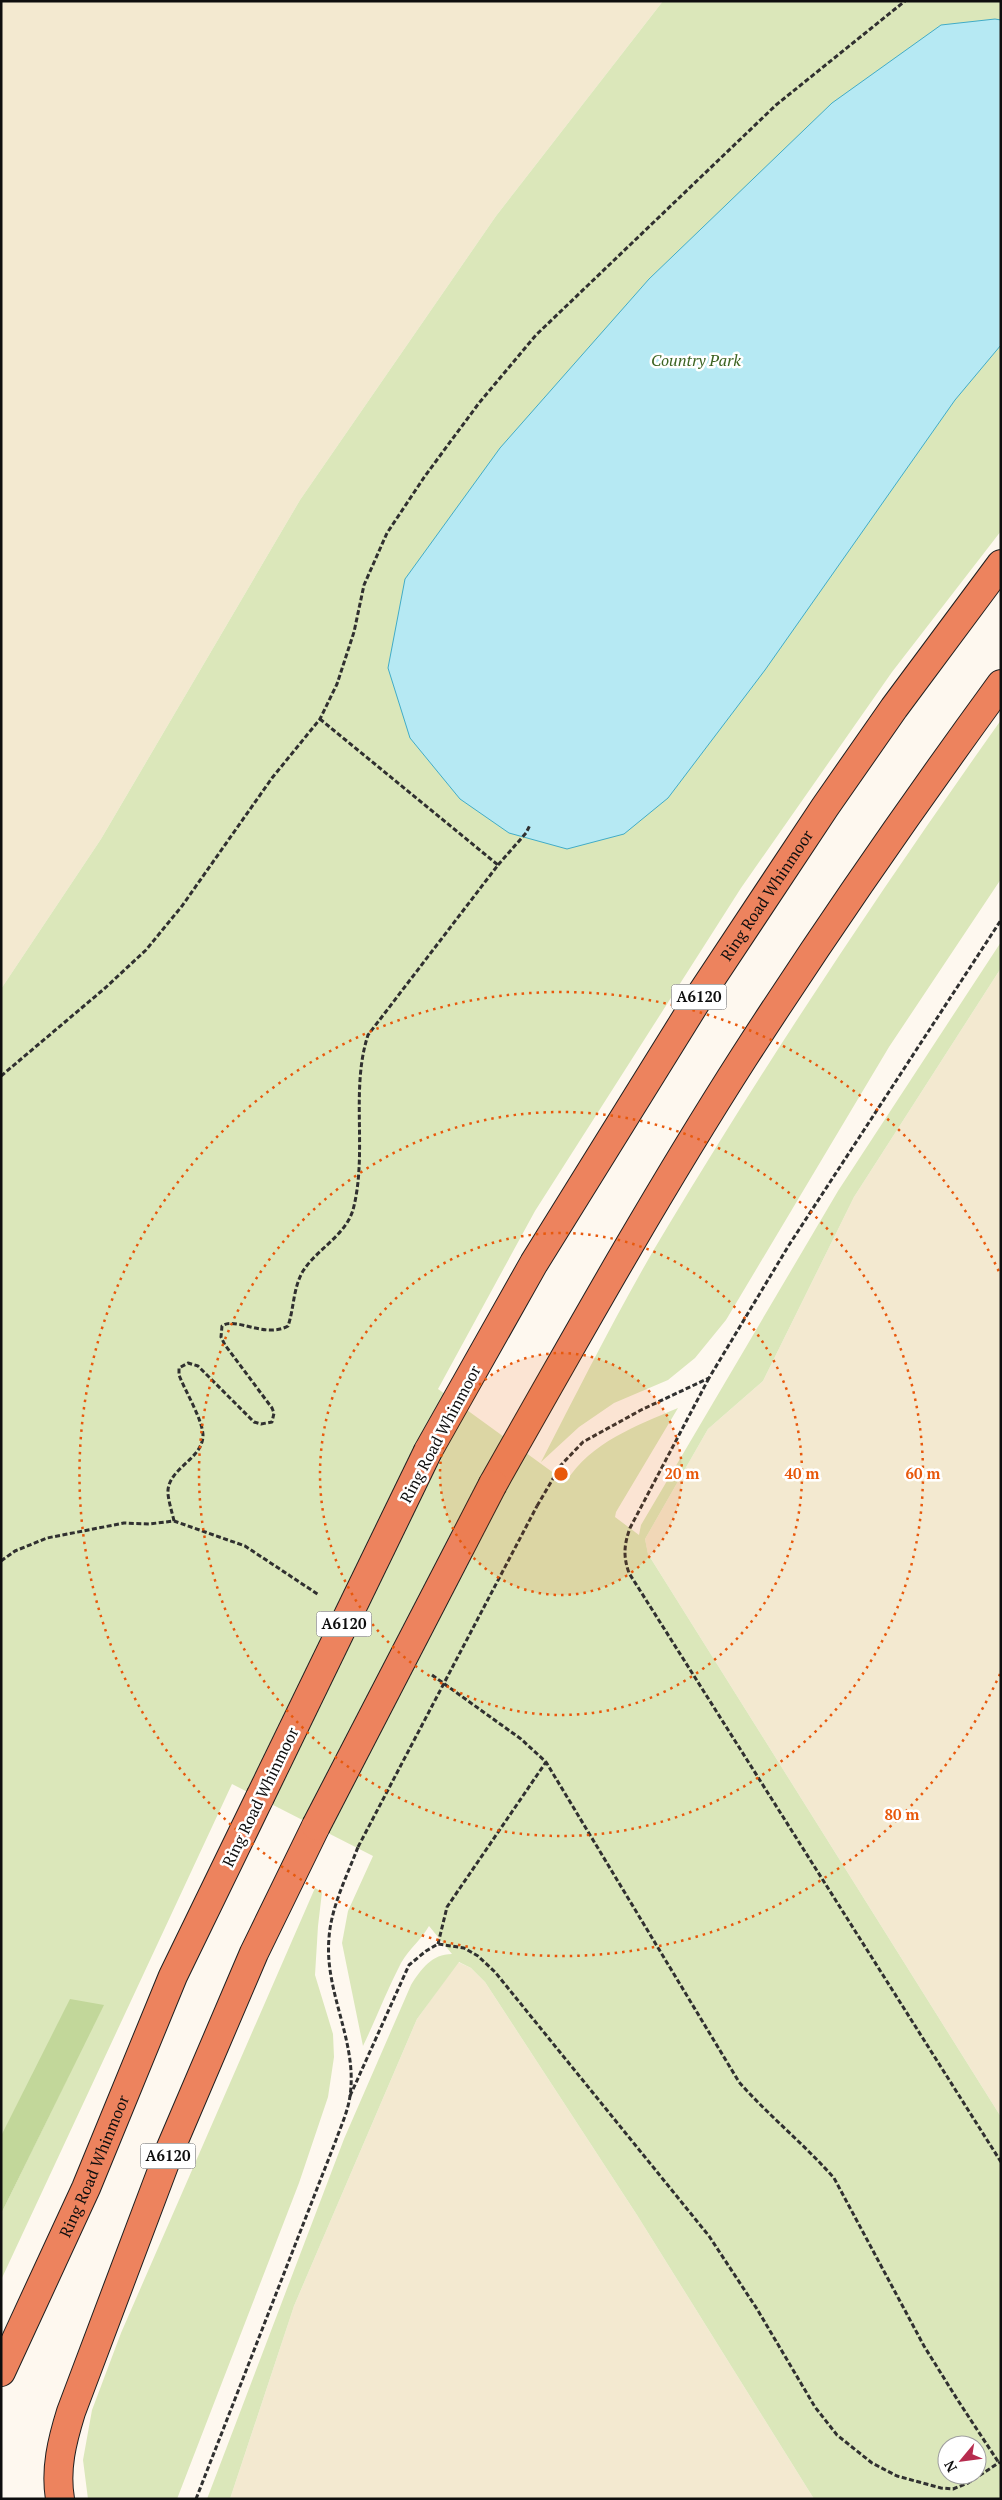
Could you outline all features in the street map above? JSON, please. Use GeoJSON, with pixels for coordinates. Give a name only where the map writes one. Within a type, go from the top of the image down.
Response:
{"type":"FeatureCollection","features":[{"type":"Feature","properties":{"kind":"highway","name":"Ring Road Whinmoor"},"geometry":{"type":"LineString","coordinates":[[1,2372],[86,2188],[173,1976],[428,1451],[534,1263],[701,994],[825,806],[894,708],[1001,564]]}},
{"type":"Feature","properties":{"kind":"highway","name":"A6120"},"geometry":{"type":"LineString","coordinates":[[60,2499],[58,2482],[61,2446],[71,2412],[169,2152],[254,1953],[316,1826],[493,1484],[596,1303],[744,1058],[894,831],[1001,684]]}},
{"type":"Feature","properties":{"kind":"path"},"geometry":{"type":"LineString","coordinates":[[1,1076],[104,989],[146,950],[182,906],[272,778],[320,719],[337,684],[351,641],[364,585],[387,533],[425,476],[479,403],[536,335],[776,105],[905,1]]}},
{"type":"Feature","properties":{"kind":"path"},"geometry":{"type":"LineString","coordinates":[[320,719],[498,865]]}},
{"type":"Feature","properties":{"kind":"path"},"geometry":{"type":"LineString","coordinates":[[174,1521],[168,1493],[170,1485],[178,1471],[199,1448],[203,1436],[200,1424],[179,1375],[179,1368],[188,1363],[198,1366],[254,1422],[261,1424],[272,1422],[274,1418],[272,1408],[225,1344],[221,1337],[222,1326],[232,1322],[262,1331],[282,1330],[288,1326],[297,1284],[302,1272],[345,1226],[352,1212],[360,1166],[361,1066],[363,1050],[368,1035],[498,865],[526,833],[530,825]]}},
{"type":"Feature","properties":{"kind":"path"},"geometry":{"type":"LineString","coordinates":[[1001,920],[789,1245],[709,1378],[630,1528],[624,1545],[625,1560],[629,1573],[1001,2162]]}},
{"type":"Feature","properties":{"kind":"path"},"geometry":{"type":"LineString","coordinates":[[350,2096],[347,2044],[329,1966],[329,1938],[335,1910],[358,1847],[537,1506],[561,1465],[583,1442],[641,1410],[709,1378]]}},
{"type":"Feature","properties":{"kind":"path"},"geometry":{"type":"LineString","coordinates":[[1,1561],[15,1551],[47,1538],[124,1523],[149,1524],[174,1521],[245,1546],[327,1601]]}},
{"type":"Feature","properties":{"kind":"path"},"geometry":{"type":"LineString","coordinates":[[196,2499],[336,2140],[350,2096],[409,1965],[438,1944],[464,1948],[478,1956],[495,1972],[709,2236],[757,2309],[815,2408],[837,2435],[855,2451],[897,2476],[940,2488],[953,2488],[968,2483],[1000,2462],[956,2400],[924,2346],[834,2178],[816,2157],[776,2122],[739,2082],[546,1762],[521,1738],[426,1671]]}},
{"type":"Feature","properties":{"kind":"path"},"geometry":{"type":"LineString","coordinates":[[438,1944],[447,1907],[546,1762]]}},
{"type":"Feature","properties":{"kind":"shaded area"},"geometry":{"type":"Polygon","coordinates":[[[1,1],[663,1],[496,216],[300,500],[101,839],[1,989],[1,1]]]}},
{"type":"Feature","properties":{"kind":"shaded area"},"geometry":{"type":"Polygon","coordinates":[[[1001,968],[1001,2117],[648,1554],[645,1539],[708,1429],[763,1381],[854,1197],[1001,968]]]}},
{"type":"Feature","properties":{"kind":"shaded area"},"geometry":{"type":"Polygon","coordinates":[[[458,1962],[471,1968],[485,1982],[637,2215],[814,2499],[230,2499],[294,2306],[417,2019],[458,1962]]]}},
{"type":"Feature","properties":{"kind":"green space","name":"Country Park"},"geometry":{"type":"Polygon","coordinates":[[[663,1],[1001,1],[1001,531],[892,672],[741,888],[535,1211],[438,1389],[566,1482],[576,1468],[601,1446],[631,1429],[678,1408],[616,1512],[615,1517],[639,1535],[641,1525],[838,1191],[1001,942],[1001,968],[854,1197],[763,1381],[708,1429],[645,1539],[648,1554],[1001,2117],[1001,2499],[814,2499],[637,2215],[485,1982],[471,1968],[459,1962],[417,2019],[294,2306],[230,2499],[207,2499],[344,2139],[411,1985],[423,1968],[433,1960],[452,1954],[429,1926],[401,1963],[363,2046],[342,1943],[348,1911],[373,1856],[232,1784],[1,2280],[1,2214],[69,2075],[1,2195],[1,989],[101,839],[300,500],[496,216],[663,1]]]}},
{"type":"Feature","properties":{"kind":"green space"},"geometry":{"type":"Polygon","coordinates":[[[1001,720],[1001,879],[889,1047],[726,1320],[695,1358],[668,1380],[614,1403],[579,1427],[541,1462],[635,1284],[707,1161],[788,1033],[914,844],[1001,720]]]}},
{"type":"Feature","properties":{"kind":"green space"},"geometry":{"type":"Polygon","coordinates":[[[315,1888],[322,1892],[315,1975],[333,2034],[334,2057],[328,2097],[299,2183],[177,2499],[88,2499],[83,2460],[92,2410],[121,2333],[315,1888]]]}},
{"type":"Feature","properties":{"kind":"green space"},"geometry":{"type":"Polygon","coordinates":[[[70,1999],[104,2005],[1,2214],[1,2136],[70,1999]]]}},
{"type":"Feature","properties":{"kind":"water"},"geometry":{"type":"Polygon","coordinates":[[[1001,20],[1001,345],[955,400],[765,670],[668,798],[624,834],[567,849],[509,833],[460,799],[410,738],[388,668],[405,579],[500,448],[649,279],[832,103],[941,25],[1001,20]]]}}]}
